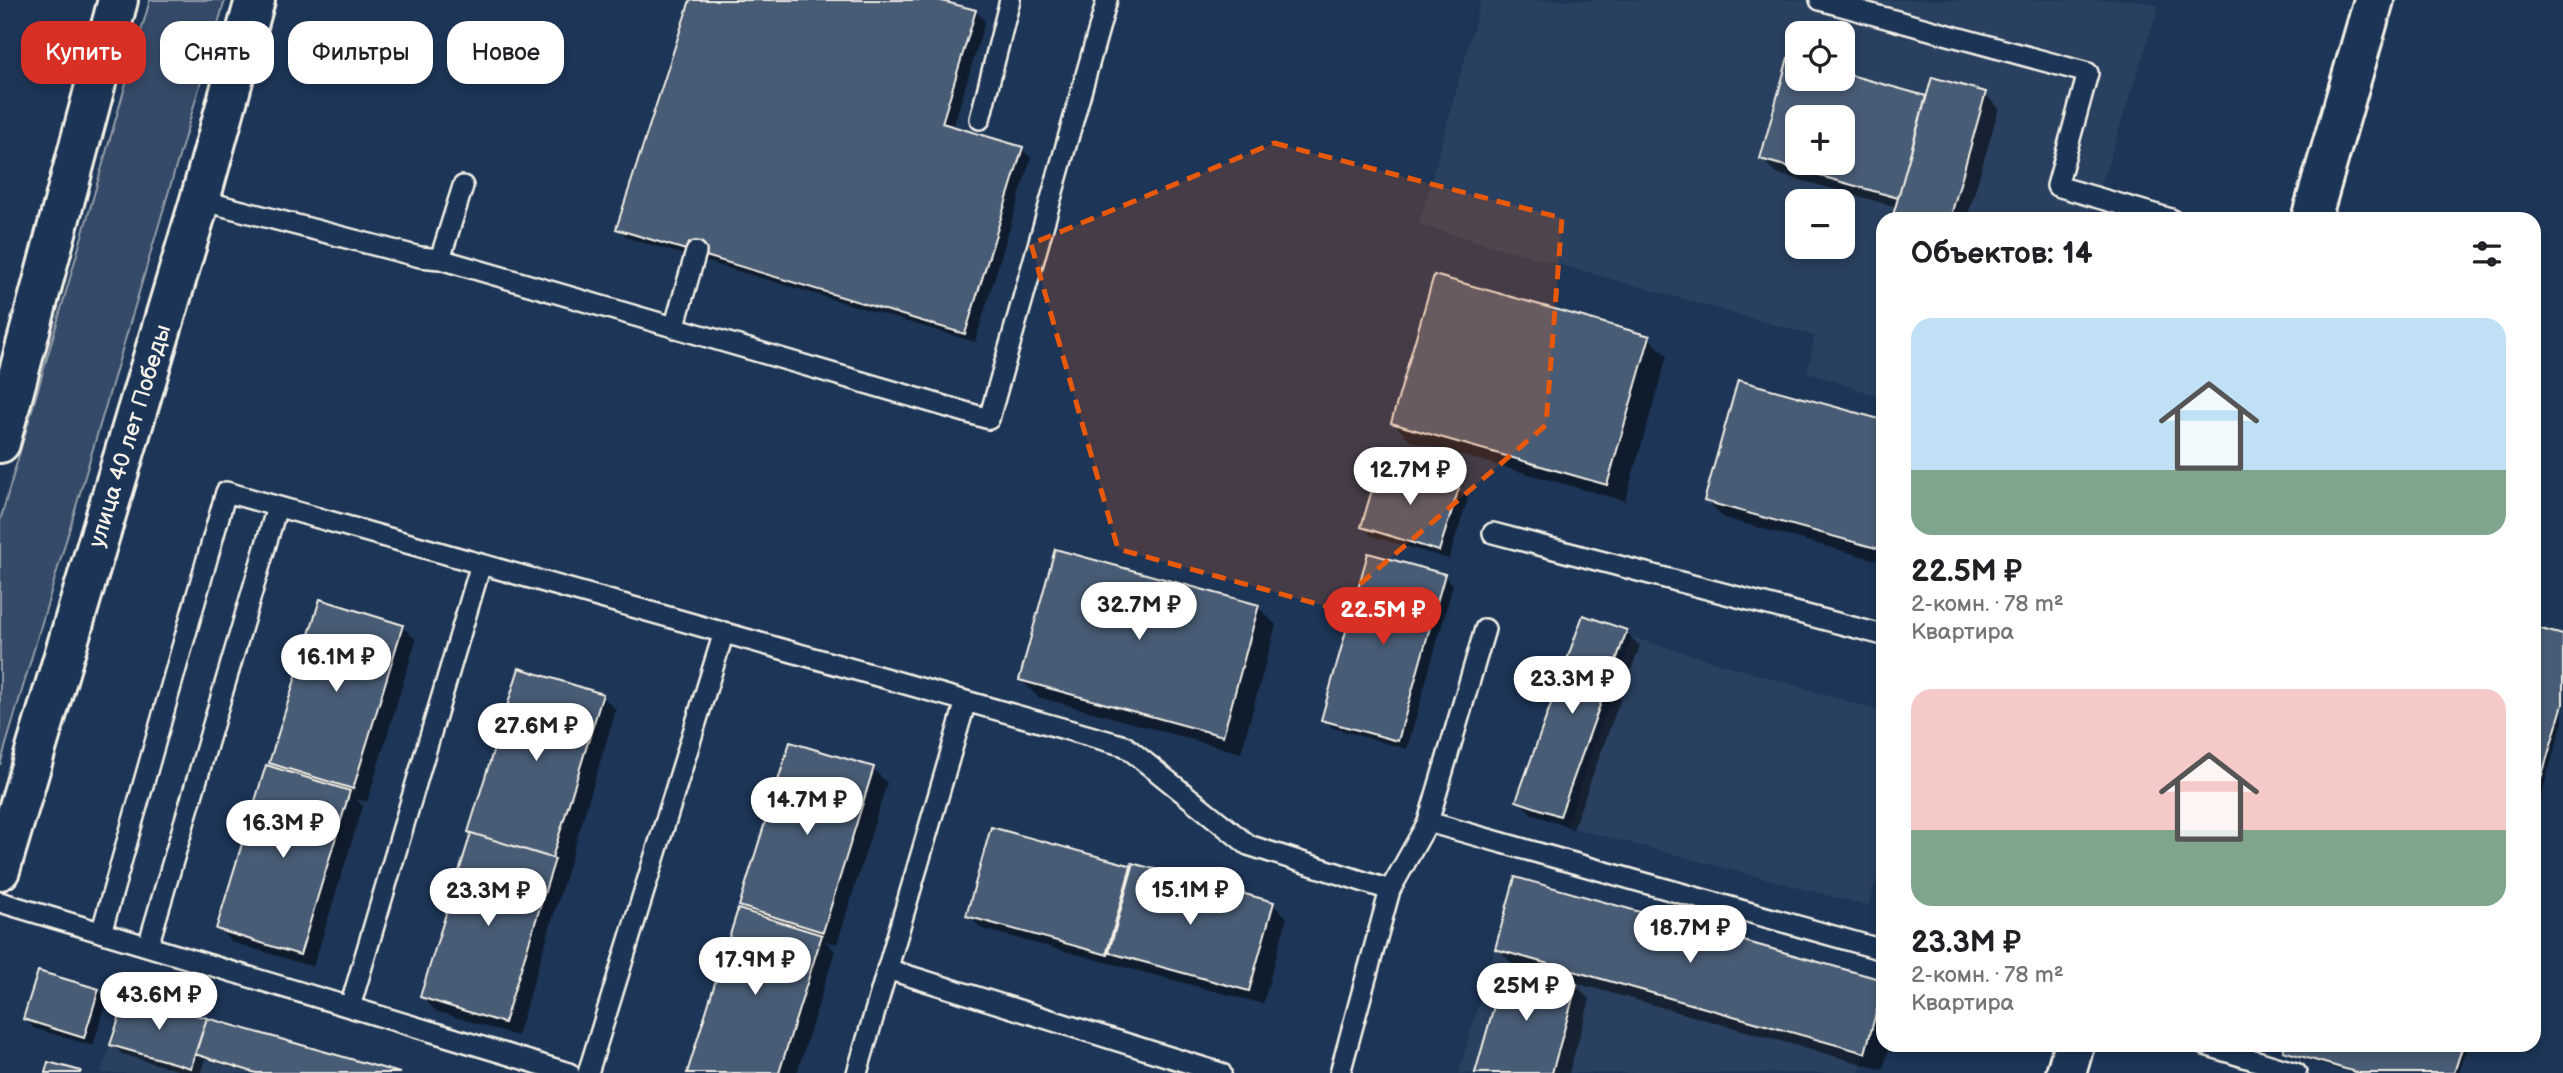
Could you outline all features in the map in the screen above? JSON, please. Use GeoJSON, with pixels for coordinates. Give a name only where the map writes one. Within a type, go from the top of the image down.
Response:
{"type":"FeatureCollection","features":[{"type":"Feature","properties":{"kind":"street"},"geometry":{"type":"LineString","coordinates":[[0,443],[118,0]]}},
{"type":"Feature","properties":{"kind":"street","name":"улица 40 лет Победы"},"geometry":{"type":"LineString","coordinates":[[0,870],[200,200],[255,0]]}},
{"type":"Feature","properties":{"kind":"street"},"geometry":{"type":"LineString","coordinates":[[2313,212],[2374,0]]}},
{"type":"Feature","properties":{"kind":"street"},"geometry":{"type":"LineString","coordinates":[[2066,1073],[2072,1052]]}},
{"type":"Feature","properties":{"kind":"lane"},"geometry":{"type":"LineString","coordinates":[[980,119],[1010,0]]}},
{"type":"Feature","properties":{"kind":"lane"},"geometry":{"type":"LineString","coordinates":[[200,200],[420,257],[440,259],[989,419],[1107,0]]}},
{"type":"Feature","properties":{"kind":"lane"},"geometry":{"type":"LineString","coordinates":[[1820,0],[2088,73],[2057,186],[2147,212]]}},
{"type":"Feature","properties":{"kind":"lane"},"geometry":{"type":"LineString","coordinates":[[440,259],[463,186]]}},
{"type":"Feature","properties":{"kind":"lane"},"geometry":{"type":"LineString","coordinates":[[674,328],[696,252]]}},
{"type":"Feature","properties":{"kind":"lane"},"geometry":{"type":"LineString","coordinates":[[102,930],[226,492],[1125,746],[1248,845],[1390,890]]}},
{"type":"Feature","properties":{"kind":"lane"},"geometry":{"type":"LineString","coordinates":[[148,946],[276,507]]}},
{"type":"Feature","properties":{"kind":"lane"},"geometry":{"type":"LineString","coordinates":[[1493,533],[1876,633]]}},
{"type":"Feature","properties":{"kind":"lane"},"geometry":{"type":"LineString","coordinates":[[351,1007],[481,564]]}},
{"type":"Feature","properties":{"kind":"lane"},"geometry":{"type":"LineString","coordinates":[[1340,1073],[1390,890],[1428,822],[1485,629]]}},
{"type":"Feature","properties":{"kind":"lane"},"geometry":{"type":"LineString","coordinates":[[588,1073],[724,632]]}},
{"type":"Feature","properties":{"kind":"lane"},"geometry":{"type":"LineString","coordinates":[[857,1073],[966,701]]}},
{"type":"Feature","properties":{"kind":"lane"},"geometry":{"type":"LineString","coordinates":[[1428,822],[1876,948]]}},
{"type":"Feature","properties":{"kind":"lane"},"geometry":{"type":"LineString","coordinates":[[0,902],[102,930],[569,1073]]}},
{"type":"Feature","properties":{"kind":"lane"},"geometry":{"type":"LineString","coordinates":[[887,969],[1221,1073]]}},
{"type":"Feature","properties":{"kind":"lane"},"geometry":{"type":"LineString","coordinates":[[2253,1052],[2296,1073]]}},
{"type":"Feature","properties":{"kind":"highlighted area"},"geometry":{"type":"Polygon","coordinates":[[[1274,143],[1562,218],[1546,425],[1332,608],[1118,549],[1031,244],[1274,143]]]}},
{"type":"Feature","properties":{"kind":"shaded area"},"geometry":{"type":"Polygon","coordinates":[[[150,0],[225,0],[219,21],[160,21],[160,84],[200,84],[0,765],[0,521],[126,84],[146,84],[144,21],[150,0]]]}},
{"type":"Feature","properties":{"kind":"shaded area"},"geometry":{"type":"Polygon","coordinates":[[[1481,0],[2136,0],[2159,6],[2092,212],[1876,212],[1876,396],[1807,372],[1815,336],[1419,225],[1481,0]]]}},
{"type":"Feature","properties":{"kind":"shaded area"},"geometry":{"type":"Polygon","coordinates":[[[1632,637],[1876,710],[1876,881],[1868,906],[1566,826],[1632,637]]]}},
{"type":"Feature","properties":{"kind":"shaded area"},"geometry":{"type":"Polygon","coordinates":[[[1515,877],[1876,978],[1876,1013],[1859,1073],[1459,1073],[1515,877]]]}},
{"type":"Feature","properties":{"kind":"shaded area"},"geometry":{"type":"Polygon","coordinates":[[[127,995],[400,1073],[101,1073],[127,995]]]}},
{"type":"Feature","properties":{"kind":"building"},"geometry":{"type":"Polygon","coordinates":[[[690,0],[938,0],[976,10],[942,123],[1023,147],[965,334],[616,229],[690,0]]]}},
{"type":"Feature","properties":{"kind":"building"},"geometry":{"type":"Polygon","coordinates":[[[1785,69],[1785,91],[1855,91],[1855,76],[1926,96],[1898,198],[1817,175],[1855,175],[1855,105],[1785,105],[1785,166],[1760,159],[1785,69]]]}},
{"type":"Feature","properties":{"kind":"building"},"geometry":{"type":"Polygon","coordinates":[[[1932,77],[1986,92],[1952,212],[1894,212],[1932,77]]]}},
{"type":"Feature","properties":{"kind":"building"},"geometry":{"type":"Polygon","coordinates":[[[1434,275],[1650,336],[1607,485],[1391,423],[1434,275]]]}},
{"type":"Feature","properties":{"kind":"building"},"geometry":{"type":"Polygon","coordinates":[[[1738,380],[1876,418],[1876,548],[1704,501],[1738,380]]]}},
{"type":"Feature","properties":{"kind":"building"},"geometry":{"type":"Polygon","coordinates":[[[1380,463],[1459,488],[1439,551],[1361,527],[1380,463]]]}},
{"type":"Feature","properties":{"kind":"building"},"geometry":{"type":"Polygon","coordinates":[[[1055,549],[1259,605],[1223,736],[1019,680],[1055,549]]]}},
{"type":"Feature","properties":{"kind":"building"},"geometry":{"type":"Polygon","coordinates":[[[1368,553],[1445,574],[1398,741],[1321,720],[1368,553]]]}},
{"type":"Feature","properties":{"kind":"building"},"geometry":{"type":"Polygon","coordinates":[[[320,599],[403,625],[353,789],[269,763],[320,599]]]}},
{"type":"Feature","properties":{"kind":"building"},"geometry":{"type":"Polygon","coordinates":[[[1583,615],[1627,630],[1560,816],[1516,801],[1583,615]]]}},
{"type":"Feature","properties":{"kind":"building"},"geometry":{"type":"Polygon","coordinates":[[[2541,629],[2563,635],[2563,704],[2541,778],[2541,629]]]}},
{"type":"Feature","properties":{"kind":"building"},"geometry":{"type":"Polygon","coordinates":[[[519,668],[603,694],[552,858],[468,832],[519,668]]]}},
{"type":"Feature","properties":{"kind":"building"},"geometry":{"type":"Polygon","coordinates":[[[790,742],[874,767],[823,932],[739,906],[790,742]]]}},
{"type":"Feature","properties":{"kind":"building"},"geometry":{"type":"Polygon","coordinates":[[[266,765],[350,791],[300,955],[216,929],[266,765]]]}},
{"type":"Feature","properties":{"kind":"building"},"geometry":{"type":"Polygon","coordinates":[[[991,827],[1133,866],[1108,955],[966,916],[991,827]]]}},
{"type":"Feature","properties":{"kind":"building"},"geometry":{"type":"Polygon","coordinates":[[[471,833],[555,859],[504,1023],[420,997],[471,833]]]}},
{"type":"Feature","properties":{"kind":"building"},"geometry":{"type":"Polygon","coordinates":[[[1132,863],[1274,902],[1249,991],[1107,952],[1132,863]]]}},
{"type":"Feature","properties":{"kind":"building"},"geometry":{"type":"Polygon","coordinates":[[[1515,877],[1876,978],[1876,1013],[1865,1053],[1495,949],[1515,877]]]}},
{"type":"Feature","properties":{"kind":"building"},"geometry":{"type":"Polygon","coordinates":[[[738,909],[822,935],[779,1073],[687,1073],[738,909]]]}},
{"type":"Feature","properties":{"kind":"building"},"geometry":{"type":"Polygon","coordinates":[[[1506,964],[1577,984],[1552,1073],[1475,1073],[1506,964]]]}},
{"type":"Feature","properties":{"kind":"building"},"geometry":{"type":"Polygon","coordinates":[[[38,971],[99,989],[84,1038],[23,1019],[38,971]]]}},
{"type":"Feature","properties":{"kind":"building"},"geometry":{"type":"Polygon","coordinates":[[[127,995],[207,1018],[191,1068],[110,1045],[127,995]]]}},
{"type":"Feature","properties":{"kind":"building"},"geometry":{"type":"Polygon","coordinates":[[[207,1018],[400,1073],[256,1073],[195,1054],[207,1018]]]}},
{"type":"Feature","properties":{"kind":"building"},"geometry":{"type":"Polygon","coordinates":[[[2286,1052],[2461,1052],[2454,1073],[2359,1073],[2286,1052]]]}},
{"type":"Feature","properties":{"kind":"building"},"geometry":{"type":"Polygon","coordinates":[[[48,1062],[81,1071],[45,1073],[48,1062]]]}}]}
